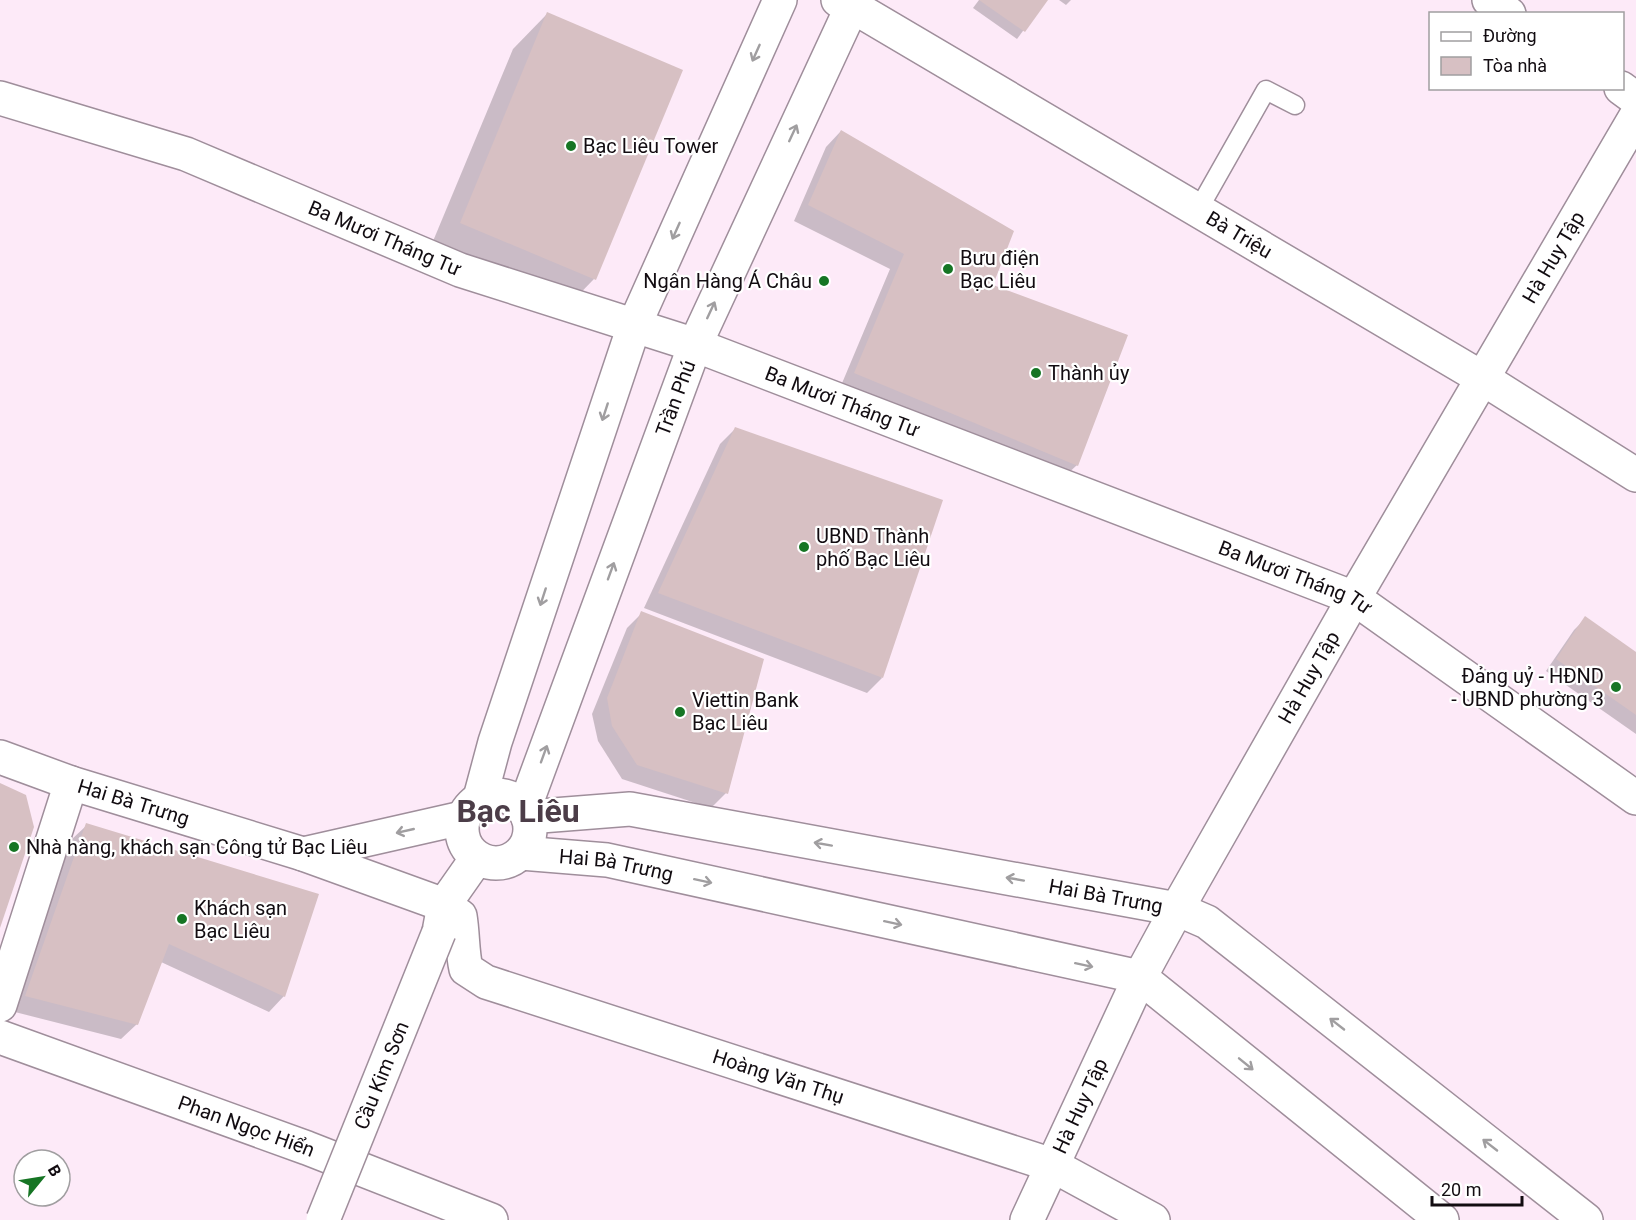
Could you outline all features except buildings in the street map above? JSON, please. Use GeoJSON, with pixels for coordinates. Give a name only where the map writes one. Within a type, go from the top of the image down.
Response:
{"type":"FeatureCollection","features":[{"type":"Feature","properties":{"kind":"street"},"geometry":{"type":"LineString","coordinates":[[471,808],[495,794],[506,795],[516,801],[526,813],[530,831],[521,853],[511,860],[488,863],[477,858],[468,850],[461,829],[495,742],[634,326],[780,0]]}},
{"type":"Feature","properties":{"kind":"street"},"geometry":{"type":"LineString","coordinates":[[1489,0],[1506,12]]}},
{"type":"Feature","properties":{"kind":"street","name":"Bà Triệu"},"geometry":{"type":"LineString","coordinates":[[848,2],[1482,378],[1636,475]]}},
{"type":"Feature","properties":{"kind":"street","name":"Trần Phú"},"geometry":{"type":"LineString","coordinates":[[526,813],[694,345],[848,2]]}},
{"type":"Feature","properties":{"kind":"street"},"geometry":{"type":"LineString","coordinates":[[1624,90],[1636,99]]}},
{"type":"Feature","properties":{"kind":"street","name":"Ba Mươi Tháng Tư"},"geometry":{"type":"LineString","coordinates":[[0,98],[186,154],[460,270],[694,345],[1354,598],[1636,798]]}},
{"type":"Feature","properties":{"kind":"street","name":"Hà Huy Tập"},"geometry":{"type":"LineString","coordinates":[[1027,1220],[1140,977],[1177,909],[1354,598],[1636,116]]}},
{"type":"Feature","properties":{"kind":"street","name":"Hai Bà Trưng"},"geometry":{"type":"LineString","coordinates":[[0,758],[72,783],[303,854],[442,919]]}},
{"type":"Feature","properties":{"kind":"street"},"geometry":{"type":"LineString","coordinates":[[0,1005],[72,783]]}},
{"type":"Feature","properties":{"kind":"street","name":"Hai Bà Trưng"},"geometry":{"type":"LineString","coordinates":[[303,854],[471,808]]}},
{"type":"Feature","properties":{"kind":"street","name":"Hai Bà Trưng"},"geometry":{"type":"LineString","coordinates":[[526,813],[630,809],[1177,909],[1208,922],[1586,1220]]}},
{"type":"Feature","properties":{"kind":"street","name":"Hai Bà Trưng"},"geometry":{"type":"LineString","coordinates":[[521,853],[607,860],[1140,977],[1442,1220]]}},
{"type":"Feature","properties":{"kind":"street"},"geometry":{"type":"LineString","coordinates":[[442,919],[477,858]]}},
{"type":"Feature","properties":{"kind":"street","name":"Hoàng Văn Thụ"},"geometry":{"type":"LineString","coordinates":[[442,919],[460,916],[463,932],[462,952],[466,969],[486,982],[1052,1165],[1153,1220]]}},
{"type":"Feature","properties":{"kind":"street","name":"Cầu Kim Sơn"},"geometry":{"type":"LineString","coordinates":[[322,1220],[442,919]]}},
{"type":"Feature","properties":{"kind":"street","name":"Phan Ngọc Hiển"},"geometry":{"type":"LineString","coordinates":[[0,1037],[307,1148],[491,1220]]}},
{"type":"Feature","properties":{"kind":"lane"},"geometry":{"type":"LineString","coordinates":[[1198,210],[1266,90],[1295,105]]}},
{"type":"Feature","properties":{"kind":"place","name":"Bạc Liêu Tower"},"geometry":{"type":"Point","coordinates":[571,146]}},
{"type":"Feature","properties":{"kind":"place","name":"Bưu điện Bạc Liêu"},"geometry":{"type":"Point","coordinates":[948,269]}},
{"type":"Feature","properties":{"kind":"place","name":"Ngân Hàng Á Châu"},"geometry":{"type":"Point","coordinates":[824,281]}},
{"type":"Feature","properties":{"kind":"place","name":"Thành ủy"},"geometry":{"type":"Point","coordinates":[1036,373]}},
{"type":"Feature","properties":{"kind":"place","name":"UBND Thành phố Bạc Liêu"},"geometry":{"type":"Point","coordinates":[804,547]}},
{"type":"Feature","properties":{"kind":"place","name":"Đảng uỷ - HĐND - UBND phường 3"},"geometry":{"type":"Point","coordinates":[1616,687]}},
{"type":"Feature","properties":{"kind":"place","name":"Viettin Bank Bạc Liêu"},"geometry":{"type":"Point","coordinates":[680,712]}},
{"type":"Feature","properties":{"kind":"place","name":"Nhà hàng, khách sạn Công tử Bạc Liêu"},"geometry":{"type":"Point","coordinates":[14,847]}},
{"type":"Feature","properties":{"kind":"place","name":"Khách sạn Bạc Liêu"},"geometry":{"type":"Point","coordinates":[182,919]}},
{"type":"Feature","properties":{"kind":"district","name":"Bạc Liêu"},"geometry":{"type":"Point","coordinates":[518,811]}}]}
